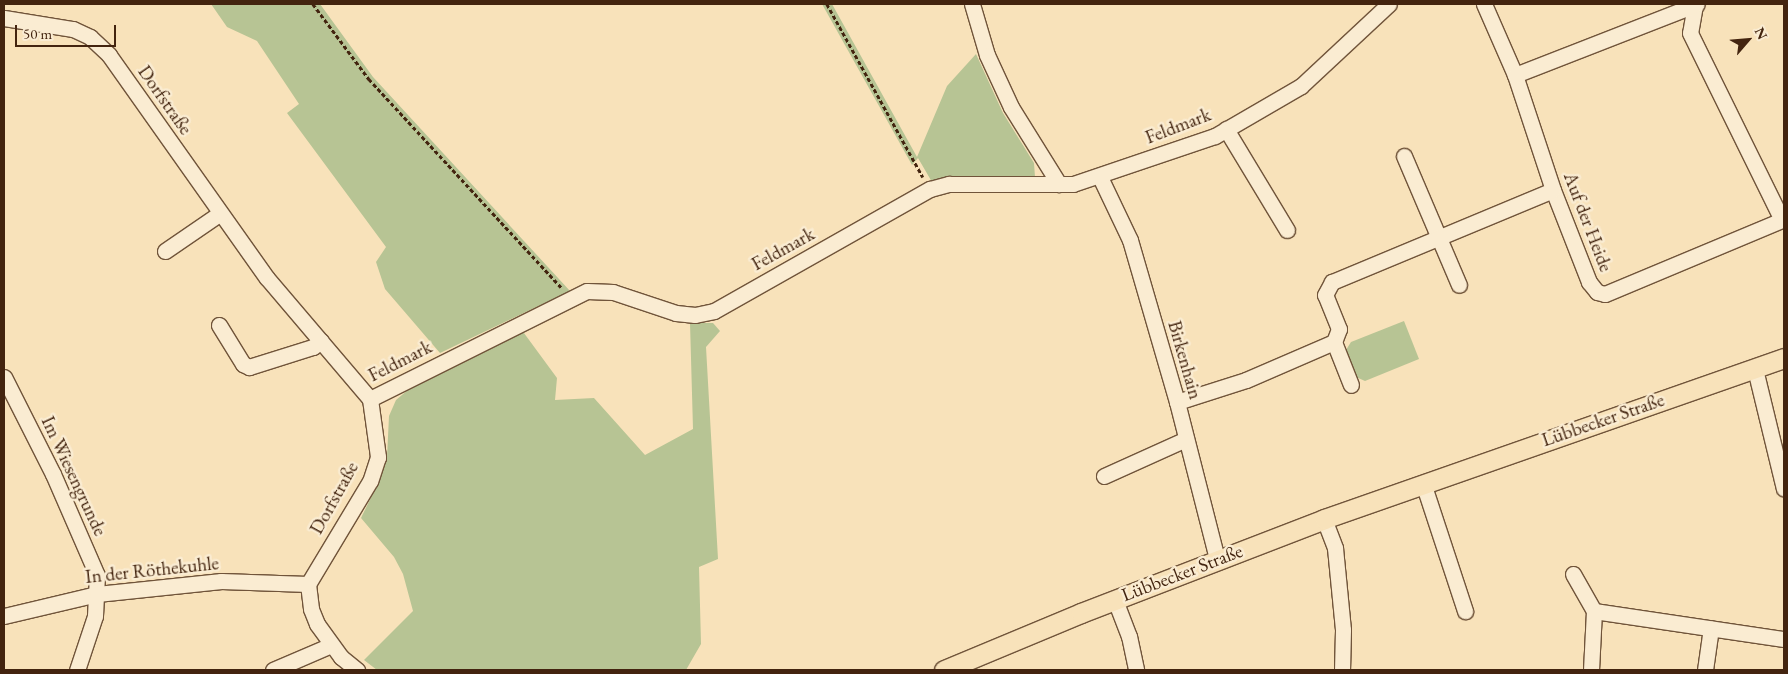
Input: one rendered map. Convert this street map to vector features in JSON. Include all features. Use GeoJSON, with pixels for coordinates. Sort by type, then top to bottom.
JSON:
{"type":"FeatureCollection","features":[{"type":"Feature","properties":{"kind":"main road","name":"Lübbecker Straße"},"geometry":{"type":"LineString","coordinates":[[944,670],[1218,559],[1324,519],[1422,483],[1784,358]]}},
{"type":"Feature","properties":{"kind":"street"},"geometry":{"type":"LineString","coordinates":[[972,4],[987,55],[1011,107],[1059,184]]}},
{"type":"Feature","properties":{"kind":"street","name":"Feldmark"},"geometry":{"type":"LineString","coordinates":[[370,399],[571,298],[588,292],[612,292],[676,312],[695,315],[714,311],[930,189],[949,184],[1073,184],[1100,177],[1226,129],[1301,86],[1389,4]]}},
{"type":"Feature","properties":{"kind":"street","name":"Auf der Heide"},"geometry":{"type":"LineString","coordinates":[[1484,4],[1515,75],[1553,190],[1589,282],[1597,292],[1605,294],[1783,219]]}},
{"type":"Feature","properties":{"kind":"street"},"geometry":{"type":"LineString","coordinates":[[1515,75],[1696,5]]}},
{"type":"Feature","properties":{"kind":"street"},"geometry":{"type":"LineString","coordinates":[[1696,5],[1690,33],[1783,219]]}},
{"type":"Feature","properties":{"kind":"street","name":"Dorfstraße"},"geometry":{"type":"LineString","coordinates":[[4,18],[74,28],[90,37],[109,54],[219,214],[267,278],[370,399],[376,434],[375,464],[370,480],[308,584]]}},
{"type":"Feature","properties":{"kind":"street","name":"Feldmark"},"geometry":{"type":"LineString","coordinates":[[1226,129],[1286,230]]}},
{"type":"Feature","properties":{"kind":"street"},"geometry":{"type":"LineString","coordinates":[[1404,156],[1459,285]]}},
{"type":"Feature","properties":{"kind":"street","name":"Birkenhain"},"geometry":{"type":"LineString","coordinates":[[1100,177],[1130,240],[1177,402],[1218,559]]}},
{"type":"Feature","properties":{"kind":"street"},"geometry":{"type":"LineString","coordinates":[[1351,385],[1334,342],[1339,329],[1325,294],[1332,282],[1553,190]]}},
{"type":"Feature","properties":{"kind":"street"},"geometry":{"type":"LineString","coordinates":[[165,251],[219,214]]}},
{"type":"Feature","properties":{"kind":"street"},"geometry":{"type":"LineString","coordinates":[[219,325],[243,364],[249,367],[313,347],[321,342]]}},
{"type":"Feature","properties":{"kind":"street"},"geometry":{"type":"LineString","coordinates":[[1177,402],[1246,380],[1334,342]]}},
{"type":"Feature","properties":{"kind":"street"},"geometry":{"type":"LineString","coordinates":[[1755,369],[1784,488]]}},
{"type":"Feature","properties":{"kind":"street","name":"Im Wiesengrunde"},"geometry":{"type":"LineString","coordinates":[[4,377],[53,474],[97,576],[95,616],[77,670]]}},
{"type":"Feature","properties":{"kind":"street"},"geometry":{"type":"LineString","coordinates":[[1104,476],[1186,439]]}},
{"type":"Feature","properties":{"kind":"street"},"geometry":{"type":"LineString","coordinates":[[1422,483],[1465,611]]}},
{"type":"Feature","properties":{"kind":"street"},"geometry":{"type":"LineString","coordinates":[[1324,519],[1335,548],[1343,630],[1342,670]]}},
{"type":"Feature","properties":{"kind":"street"},"geometry":{"type":"LineString","coordinates":[[1573,574],[1594,611],[1591,670]]}},
{"type":"Feature","properties":{"kind":"street","name":"In der Röthekuhle"},"geometry":{"type":"LineString","coordinates":[[4,616],[97,594],[221,581],[308,584]]}},
{"type":"Feature","properties":{"kind":"street"},"geometry":{"type":"LineString","coordinates":[[308,584],[310,609],[331,645],[357,670]]}},
{"type":"Feature","properties":{"kind":"street"},"geometry":{"type":"LineString","coordinates":[[1115,600],[1129,636],[1136,670]]}},
{"type":"Feature","properties":{"kind":"street"},"geometry":{"type":"LineString","coordinates":[[1594,611],[1784,639]]}},
{"type":"Feature","properties":{"kind":"street"},"geometry":{"type":"LineString","coordinates":[[1705,670],[1711,628]]}},
{"type":"Feature","properties":{"kind":"street"},"geometry":{"type":"LineString","coordinates":[[272,670],[331,645]]}},
{"type":"Feature","properties":{"kind":"path"},"geometry":{"type":"LineString","coordinates":[[314,4],[369,79],[571,298]]}},
{"type":"Feature","properties":{"kind":"path"},"geometry":{"type":"LineString","coordinates":[[827,4],[930,189]]}},
{"type":"Feature","properties":{"kind":"green space"},"geometry":{"type":"Polygon","coordinates":[[[211,4],[320,4],[373,77],[570,291],[440,353],[385,289],[376,262],[386,247],[287,113],[299,104],[257,41],[227,27],[211,4]]]}},
{"type":"Feature","properties":{"kind":"green space"},"geometry":{"type":"Polygon","coordinates":[[[822,4],[832,4],[917,157],[947,86],[976,54],[1003,113],[1034,163],[1035,177],[949,176],[932,182],[918,158],[912,165],[822,4]]]}},
{"type":"Feature","properties":{"kind":"green space"},"geometry":{"type":"Polygon","coordinates":[[[1404,321],[1419,359],[1365,381],[1356,377],[1346,350],[1351,342],[1404,321]]]}},
{"type":"Feature","properties":{"kind":"green space"},"geometry":{"type":"Polygon","coordinates":[[[690,323],[713,323],[720,331],[706,347],[718,559],[699,567],[701,644],[686,670],[377,670],[364,660],[413,611],[403,574],[394,557],[361,518],[379,481],[387,457],[389,416],[396,400],[415,384],[521,329],[557,378],[555,400],[594,398],[645,455],[693,429],[690,323]]]}}]}
